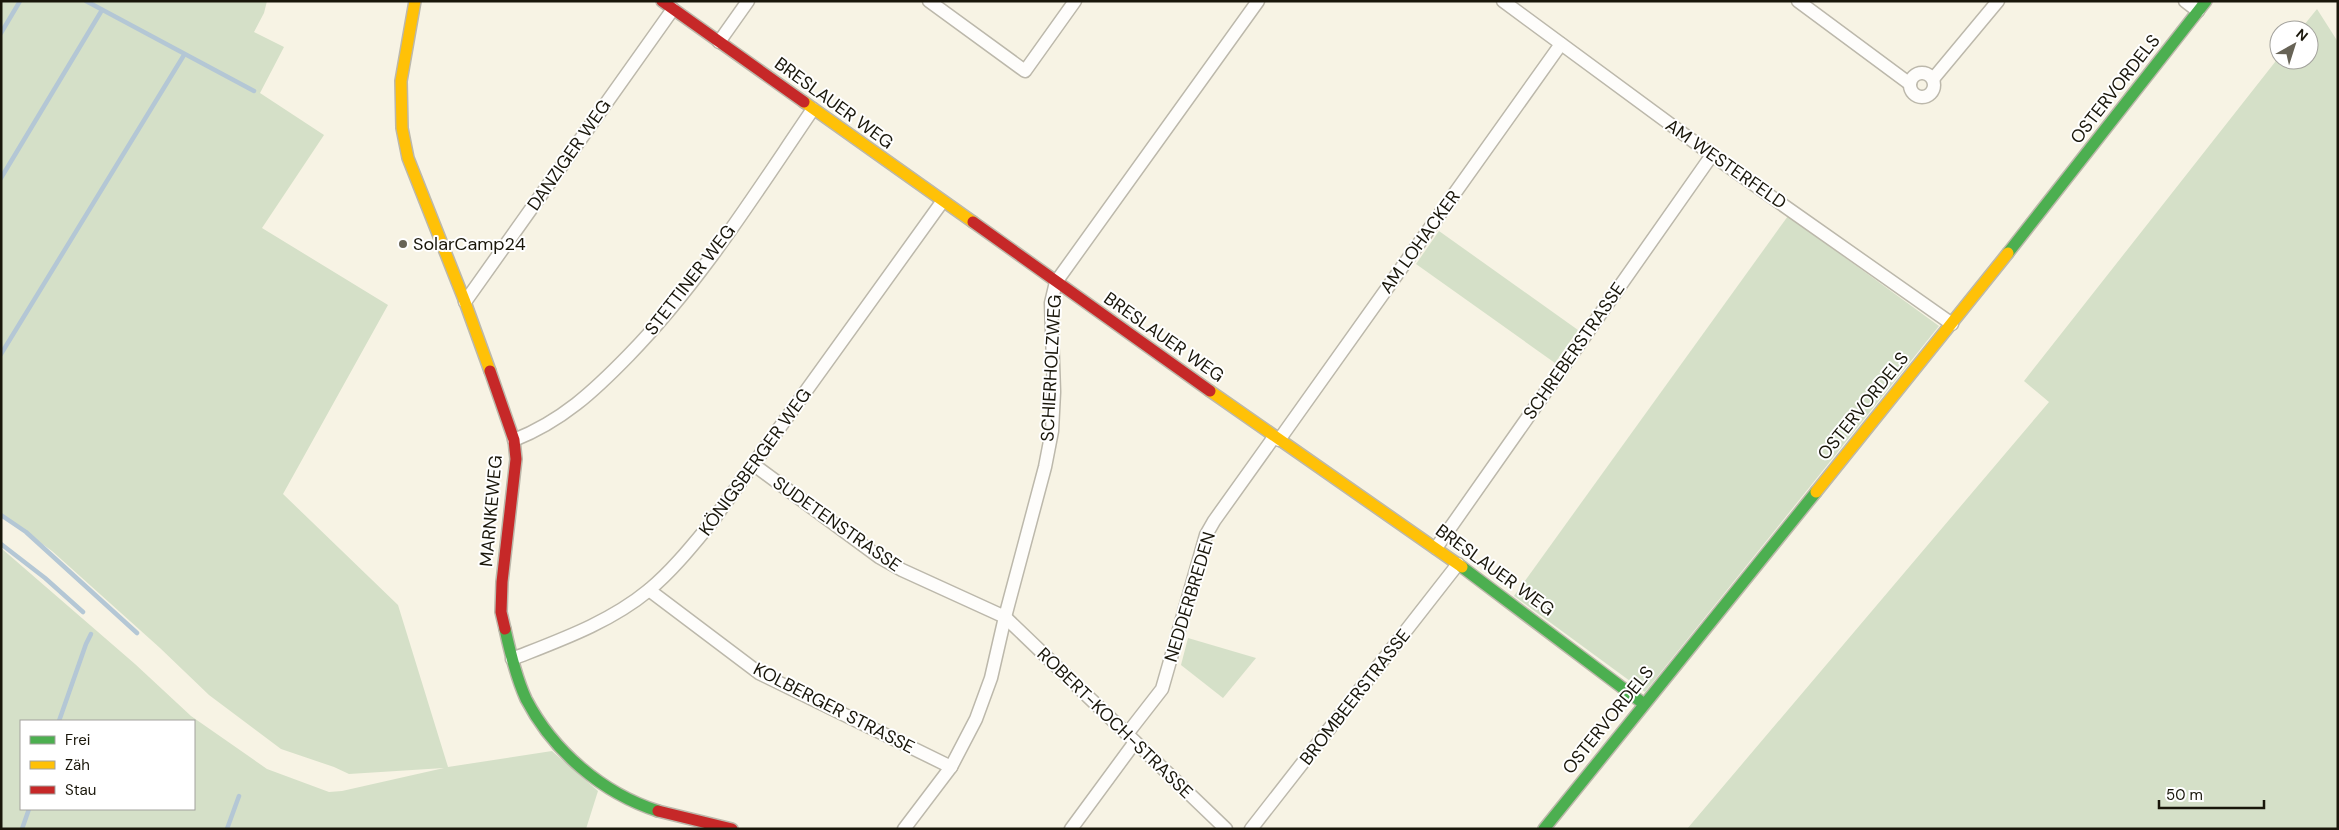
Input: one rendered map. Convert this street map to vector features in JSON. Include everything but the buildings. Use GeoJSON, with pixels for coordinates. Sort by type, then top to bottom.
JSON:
{"type":"FeatureCollection","features":[{"type":"Feature","properties":{"kind":"street","name":"MARNKEWEG"},"geometry":{"type":"LineString","coordinates":[[415,1],[401,81],[402,128],[408,158],[465,302],[514,440],[516,459],[502,582],[502,612],[512,659],[526,698],[546,731],[566,755],[606,786],[633,803],[661,812],[732,829]]}},
{"type":"Feature","properties":{"kind":"street"},"geometry":{"type":"LineString","coordinates":[[719,42],[748,1]]}},
{"type":"Feature","properties":{"kind":"street"},"geometry":{"type":"LineString","coordinates":[[930,1],[1025,71],[1075,1]]}},
{"type":"Feature","properties":{"kind":"street","name":"SCHIERHOLZWEG"},"geometry":{"type":"LineString","coordinates":[[904,829],[951,767],[976,719],[991,678],[1004,617],[1045,467],[1052,430],[1054,392],[1051,303],[1056,282],[1258,1]]}},
{"type":"Feature","properties":{"kind":"street","name":"AM WESTERFELD"},"geometry":{"type":"LineString","coordinates":[[1502,1],[1712,155],[1952,324]]}},
{"type":"Feature","properties":{"kind":"street"},"geometry":{"type":"LineString","coordinates":[[1798,1],[1910,84],[1912,91],[1917,96],[1925,97],[1931,94],[1934,87],[1933,79],[1927,74],[1920,73],[1913,77],[1910,84]]}},
{"type":"Feature","properties":{"kind":"street"},"geometry":{"type":"LineString","coordinates":[[1933,79],[1998,1]]}},
{"type":"Feature","properties":{"kind":"street"},"geometry":{"type":"LineString","coordinates":[[2185,1],[2202,6]]}},
{"type":"Feature","properties":{"kind":"street","name":"DANZIGER WEG"},"geometry":{"type":"LineString","coordinates":[[465,302],[667,5]]}},
{"type":"Feature","properties":{"kind":"street","name":"BRESLAUER WEG"},"geometry":{"type":"LineString","coordinates":[[667,5],[1276,439],[1436,548],[1644,704]]}},
{"type":"Feature","properties":{"kind":"street","name":"OSTERVORDELS"},"geometry":{"type":"LineString","coordinates":[[1544,829],[1952,324],[2202,6]]}},
{"type":"Feature","properties":{"kind":"street","name":"AM LOHACKER"},"geometry":{"type":"LineString","coordinates":[[1276,439],[1561,44]]}},
{"type":"Feature","properties":{"kind":"street","name":"STETTINER WEG"},"geometry":{"type":"LineString","coordinates":[[514,440],[554,419],[590,394],[674,306],[717,250],[813,109]]}},
{"type":"Feature","properties":{"kind":"street","name":"SCHREBERSTRASSE"},"geometry":{"type":"LineString","coordinates":[[1436,548],[1712,155]]}},
{"type":"Feature","properties":{"kind":"street","name":"KÖNIGSBERGER WEG"},"geometry":{"type":"LineString","coordinates":[[512,659],[607,619],[649,590],[681,558],[711,524],[942,202]]}},
{"type":"Feature","properties":{"kind":"street","name":"NEDDERBREDEN"},"geometry":{"type":"LineString","coordinates":[[1071,829],[1162,689],[1206,535],[1214,521],[1276,439]]}},
{"type":"Feature","properties":{"kind":"street","name":"SUDETENSTRASSE"},"geometry":{"type":"LineString","coordinates":[[754,465],[879,557],[902,570],[1004,617]]}},
{"type":"Feature","properties":{"kind":"street","name":"BROMBEERSTRASSE"},"geometry":{"type":"LineString","coordinates":[[1251,829],[1458,564]]}},
{"type":"Feature","properties":{"kind":"street","name":"KOLBERGER STRASSE"},"geometry":{"type":"LineString","coordinates":[[649,590],[759,673],[951,767]]}},
{"type":"Feature","properties":{"kind":"street","name":"ROBERT-KOCH-STRASSE"},"geometry":{"type":"LineString","coordinates":[[1004,617],[1226,829]]}},
{"type":"Feature","properties":{"kind":"green space"},"geometry":{"type":"Polygon","coordinates":[[[1,1],[267,1],[264,13],[254,32],[284,47],[260,93],[324,135],[262,228],[388,305],[283,494],[398,605],[448,767],[552,751],[598,791],[586,829],[1,829],[1,548],[135,664],[191,716],[267,769],[329,792],[342,791],[444,768],[349,774],[281,749],[209,695],[160,648],[52,551],[1,514],[1,1]]]}},
{"type":"Feature","properties":{"kind":"green space"},"geometry":{"type":"Polygon","coordinates":[[[2317,9],[2338,42],[2338,829],[1687,829],[2049,402],[2024,381],[2269,70],[2319,70],[2319,20],[2308,20],[2317,9]]]}},
{"type":"Feature","properties":{"kind":"green space"},"geometry":{"type":"Polygon","coordinates":[[[1788,216],[1939,326],[1645,692],[1514,596],[1788,216]]]}},
{"type":"Feature","properties":{"kind":"green space"},"geometry":{"type":"Polygon","coordinates":[[[1439,231],[1578,330],[1555,363],[1416,264],[1439,231]]]}},
{"type":"Feature","properties":{"kind":"green space"},"geometry":{"type":"Polygon","coordinates":[[[1188,638],[1256,658],[1223,698],[1181,665],[1188,638]]]}},
{"type":"Feature","properties":{"kind":"waterway"},"geometry":{"type":"LineString","coordinates":[[1,33],[20,1]]}},
{"type":"Feature","properties":{"kind":"waterway"},"geometry":{"type":"LineString","coordinates":[[86,1],[254,91]]}},
{"type":"Feature","properties":{"kind":"waterway"},"geometry":{"type":"LineString","coordinates":[[1,178],[102,10]]}},
{"type":"Feature","properties":{"kind":"waterway"},"geometry":{"type":"LineString","coordinates":[[1,354],[184,55]]}},
{"type":"Feature","properties":{"kind":"waterway"},"geometry":{"type":"LineString","coordinates":[[1,515],[26,532],[137,633]]}},
{"type":"Feature","properties":{"kind":"waterway"},"geometry":{"type":"LineString","coordinates":[[1,544],[45,578],[83,612]]}},
{"type":"Feature","properties":{"kind":"waterway"},"geometry":{"type":"LineString","coordinates":[[59,720],[91,634]]}},
{"type":"Feature","properties":{"kind":"waterway"},"geometry":{"type":"LineString","coordinates":[[227,829],[239,796]]}},
{"type":"Feature","properties":{"kind":"waterway"},"geometry":{"type":"LineString","coordinates":[[22,829],[29,810]]}},
{"type":"Feature","properties":{"kind":"traffic: fast"},"geometry":{"type":"LineString","coordinates":[[2008,253],[2206,1]]}},
{"type":"Feature","properties":{"kind":"traffic: fast"},"geometry":{"type":"LineString","coordinates":[[1544,829],[1816,492]]}},
{"type":"Feature","properties":{"kind":"traffic: fast"},"geometry":{"type":"LineString","coordinates":[[1462,567],[1644,704]]}},
{"type":"Feature","properties":{"kind":"traffic: fast"},"geometry":{"type":"LineString","coordinates":[[505,629],[522,691],[537,718],[550,736],[581,768],[599,781],[637,803],[658,811]]}},
{"type":"Feature","properties":{"kind":"traffic: slow"},"geometry":{"type":"LineString","coordinates":[[415,1],[401,81],[402,128],[408,158],[490,371]]}},
{"type":"Feature","properties":{"kind":"traffic: slow"},"geometry":{"type":"LineString","coordinates":[[804,102],[973,222]]}},
{"type":"Feature","properties":{"kind":"traffic: slow"},"geometry":{"type":"LineString","coordinates":[[1816,492],[2008,253]]}},
{"type":"Feature","properties":{"kind":"traffic: slow"},"geometry":{"type":"LineString","coordinates":[[1210,391],[1462,567]]}},
{"type":"Feature","properties":{"kind":"traffic: jam"},"geometry":{"type":"LineString","coordinates":[[662,1],[804,102]]}},
{"type":"Feature","properties":{"kind":"traffic: jam"},"geometry":{"type":"LineString","coordinates":[[973,222],[1210,391]]}},
{"type":"Feature","properties":{"kind":"traffic: jam"},"geometry":{"type":"LineString","coordinates":[[490,371],[514,440],[516,459],[502,582],[501,612],[505,629]]}},
{"type":"Feature","properties":{"kind":"traffic: jam"},"geometry":{"type":"LineString","coordinates":[[658,811],[732,829]]}},
{"type":"Feature","properties":{"kind":"place","name":"SolarCamp24"},"geometry":{"type":"Point","coordinates":[403,244]}}]}
